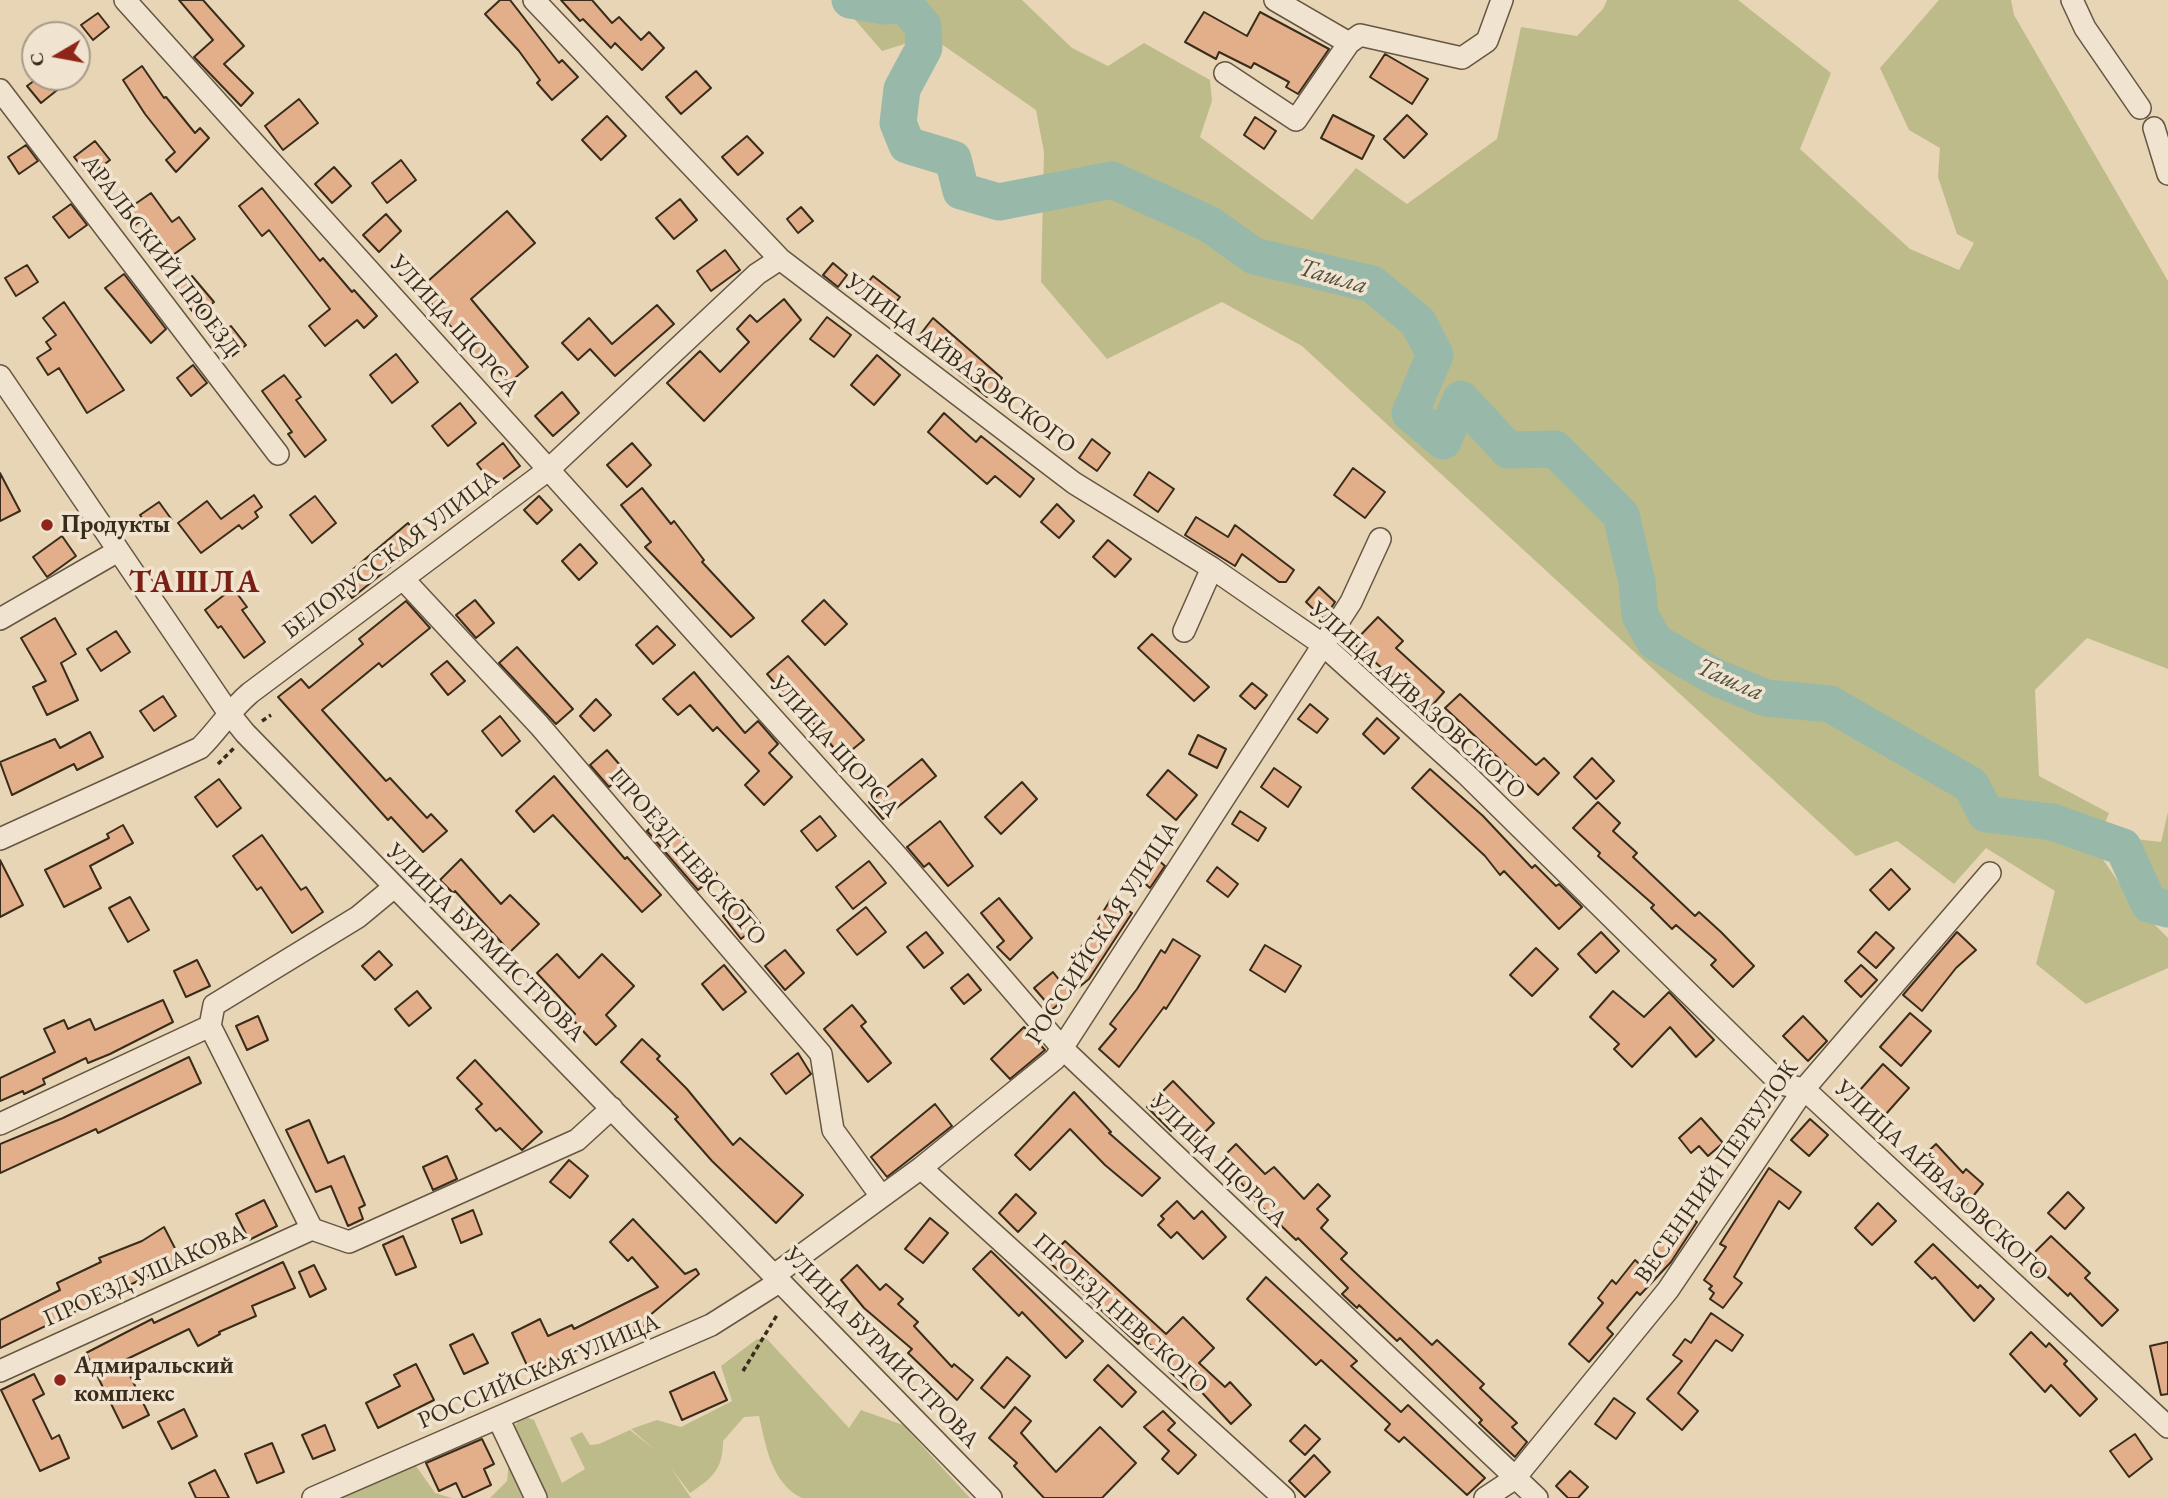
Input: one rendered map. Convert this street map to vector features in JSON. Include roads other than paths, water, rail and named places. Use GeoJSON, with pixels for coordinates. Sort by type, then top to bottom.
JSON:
{"type":"FeatureCollection","features":[{"type":"Feature","properties":{"kind":"street","name":"УЛИЦА ЩОРСА"},"geometry":{"type":"LineString","coordinates":[[124,0],[898,857],[1063,1049],[1537,1498]]}},
{"type":"Feature","properties":{"kind":"street","name":"УЛИЦА АЙВАЗОВСКОГО"},"geometry":{"type":"LineString","coordinates":[[534,0],[780,259],[1074,483],[1212,568],[1322,644],[1466,774],[1781,1084],[1804,1088],[2168,1427]]}},
{"type":"Feature","properties":{"kind":"street"},"geometry":{"type":"LineString","coordinates":[[1275,0],[1349,43]]}},
{"type":"Feature","properties":{"kind":"street"},"geometry":{"type":"LineString","coordinates":[[1226,74],[1296,120],[1349,43],[1360,35],[1462,58],[1487,41],[1502,0]]}},
{"type":"Feature","properties":{"kind":"street"},"geometry":{"type":"LineString","coordinates":[[2072,0],[2085,28],[2140,108]]}},
{"type":"Feature","properties":{"kind":"street","name":"АРАЛЬСКИЙ ПРОЕЗД"},"geometry":{"type":"LineString","coordinates":[[0,90],[278,454]]}},
{"type":"Feature","properties":{"kind":"street"},"geometry":{"type":"LineString","coordinates":[[2154,128],[2168,174]]}},
{"type":"Feature","properties":{"kind":"street","name":"БЕЛОРУССКАЯ УЛИЦА"},"geometry":{"type":"LineString","coordinates":[[0,839],[200,748],[219,729],[228,712],[548,470],[757,274],[780,259]]}},
{"type":"Feature","properties":{"kind":"street","name":"УЛИЦА БУРМИСТРОВА"},"geometry":{"type":"LineString","coordinates":[[3,387],[228,712],[286,778],[991,1498]]}},
{"type":"Feature","properties":{"kind":"street","name":"РОССИЙСКАЯ УЛИЦА"},"geometry":{"type":"LineString","coordinates":[[313,1498],[711,1325],[921,1168],[1055,1059],[1351,602],[1380,539]]}},
{"type":"Feature","properties":{"kind":"street"},"geometry":{"type":"LineString","coordinates":[[0,619],[118,551]]}},
{"type":"Feature","properties":{"kind":"street"},"geometry":{"type":"LineString","coordinates":[[1184,631],[1212,568]]}},
{"type":"Feature","properties":{"kind":"street","name":"ПРОЕЗД НЕВСКОГО"},"geometry":{"type":"LineString","coordinates":[[404,580],[548,735],[821,1054],[834,1130],[881,1196]]}},
{"type":"Feature","properties":{"kind":"street","name":"ВЕСЕННИЙ ПЕРЕУЛОК"},"geometry":{"type":"LineString","coordinates":[[1485,1498],[1514,1479],[1668,1290],[1804,1088],[1990,873]]}},
{"type":"Feature","properties":{"kind":"street"},"geometry":{"type":"LineString","coordinates":[[393,888],[358,917],[214,1005],[210,1026],[312,1228],[349,1242],[576,1140],[612,1108]]}},
{"type":"Feature","properties":{"kind":"street"},"geometry":{"type":"LineString","coordinates":[[0,1124],[210,1026]]}},
{"type":"Feature","properties":{"kind":"street","name":"ПРОЕЗД НЕВСКОГО"},"geometry":{"type":"LineString","coordinates":[[921,1168],[1284,1498]]}},
{"type":"Feature","properties":{"kind":"street","name":"ПРОЕЗД УШАКОВА"},"geometry":{"type":"LineString","coordinates":[[0,1371],[312,1228]]}},
{"type":"Feature","properties":{"kind":"street"},"geometry":{"type":"LineString","coordinates":[[498,1418],[536,1498]]}},
{"type":"Feature","properties":{"kind":"waterway","name":"Ташла"},"geometry":{"type":"LineString","coordinates":[[850,0],[884,6],[904,4],[923,26],[924,48],[902,89],[898,123],[907,145],[953,159],[961,191],[999,202],[1112,180],[1209,224],[1254,256],[1372,284],[1418,322],[1435,355],[1410,413],[1443,441],[1461,399],[1508,450],[1555,449],[1621,515],[1637,582],[1640,615],[1655,642],[1717,678],[1766,698],[1830,704],[1971,785],[1986,814],[2052,822],[2123,847],[2149,904],[2168,909]]}},
{"type":"Feature","properties":{"kind":"place","name":"Продукты"},"geometry":{"type":"Point","coordinates":[47,525]}},
{"type":"Feature","properties":{"kind":"place","name":"Адмиральский комплекс"},"geometry":{"type":"Point","coordinates":[60,1380]}},
{"type":"Feature","properties":{"kind":"district","name":"ТАШЛА"},"geometry":{"type":"Point","coordinates":[195,583]}}]}
